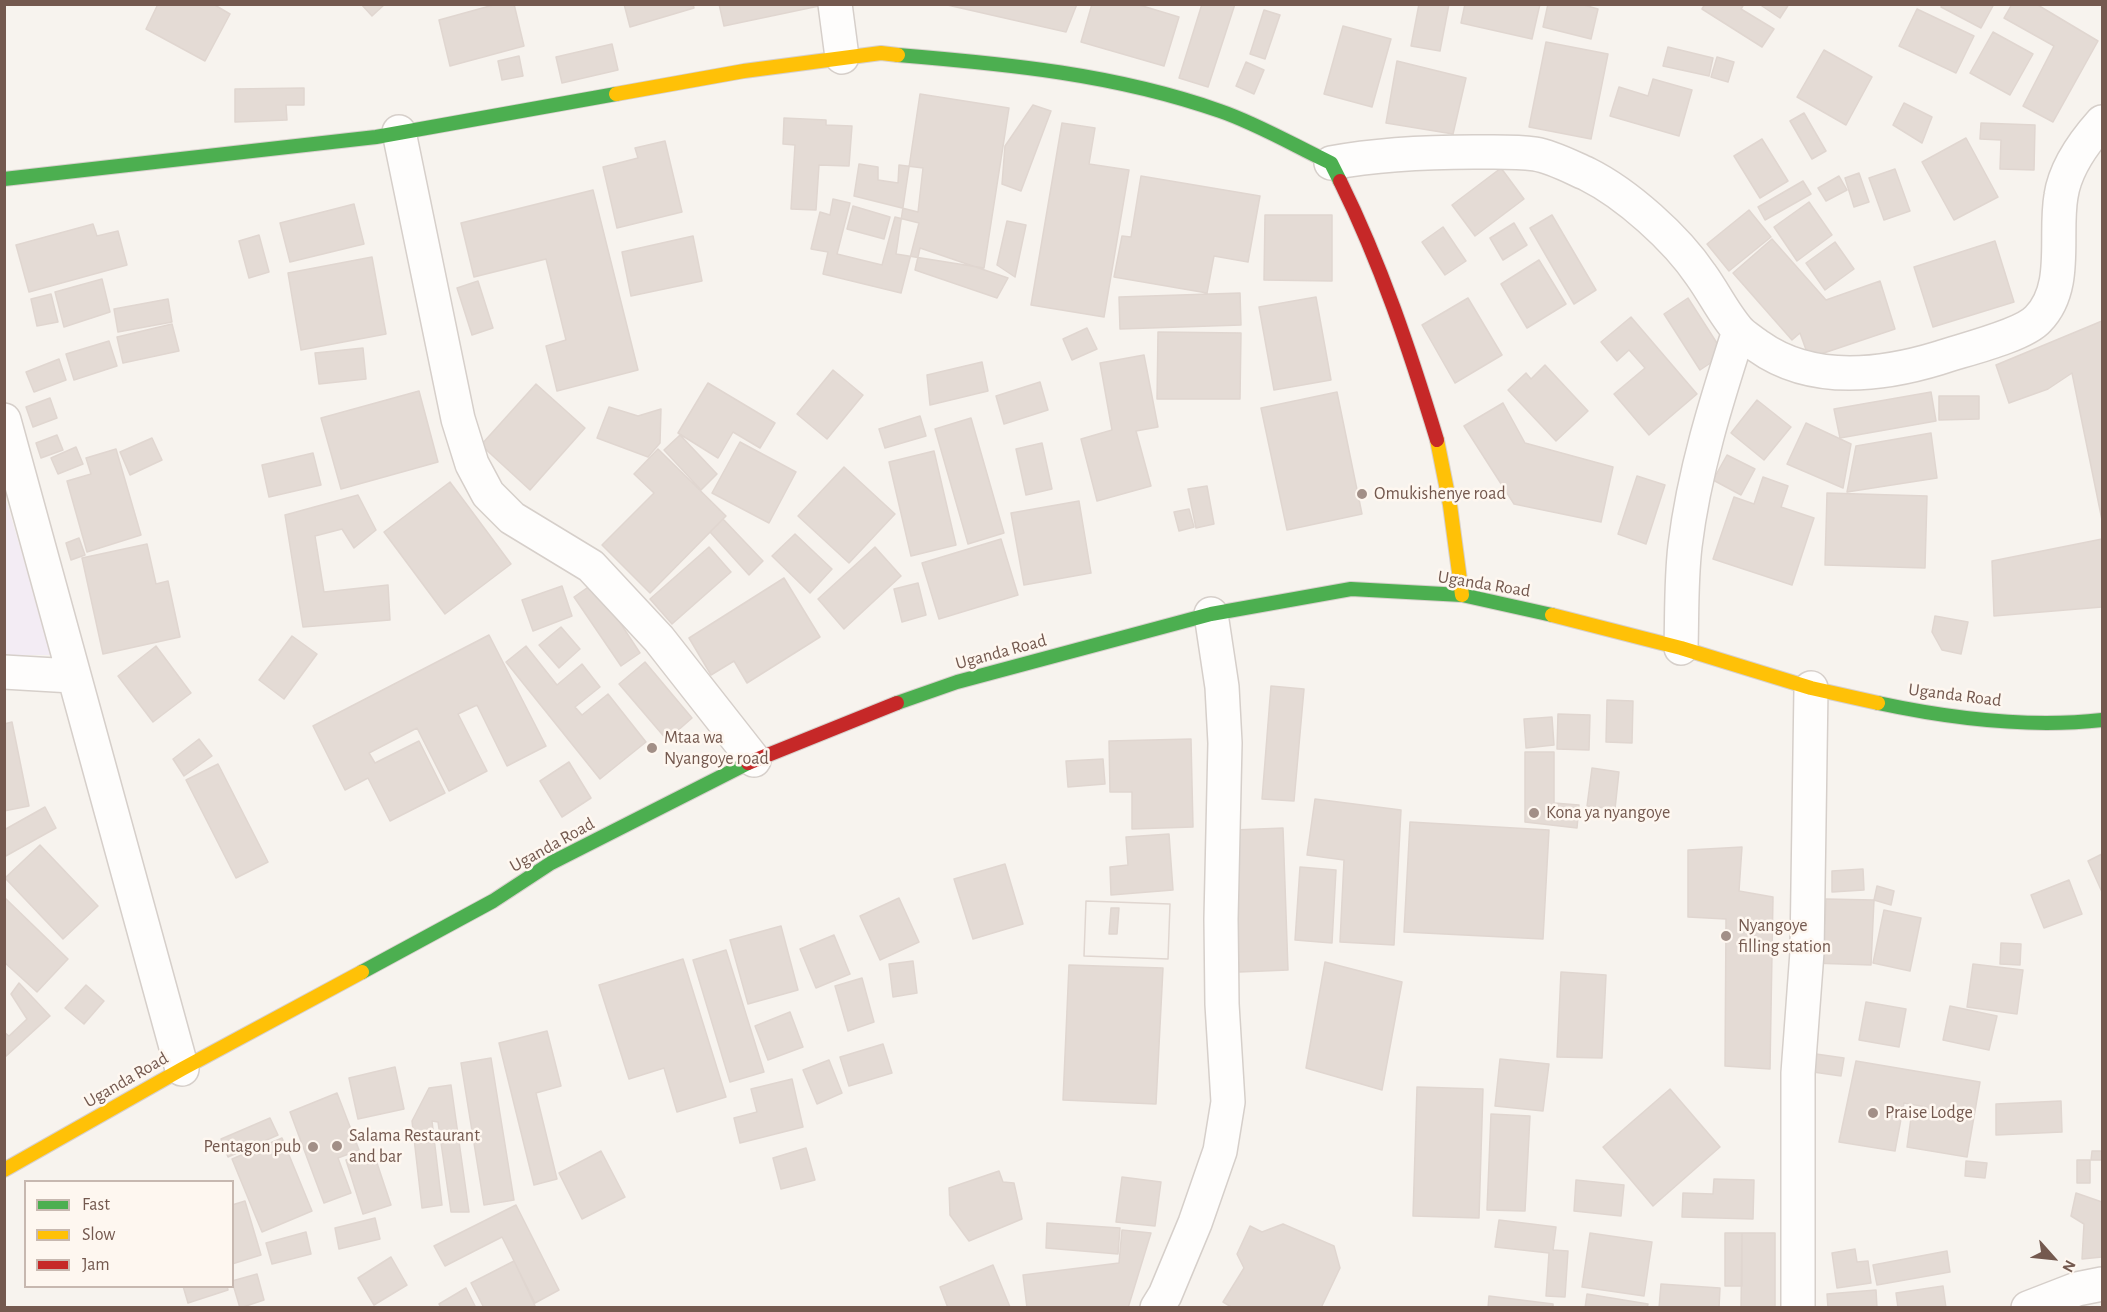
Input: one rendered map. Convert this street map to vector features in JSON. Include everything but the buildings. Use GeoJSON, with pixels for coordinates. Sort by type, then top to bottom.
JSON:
{"type":"FeatureCollection","features":[{"type":"Feature","properties":{"kind":"main road"},"geometry":{"type":"LineString","coordinates":[[4,179],[399,132],[744,71],[881,53],[1026,66],[1115,80],[1221,111],[1331,163],[1364,230],[1403,329],[1438,442],[1450,505],[1462,595]]}},
{"type":"Feature","properties":{"kind":"main road","name":"Uganda Road"},"geometry":{"type":"LineString","coordinates":[[4,1170],[182,1069],[493,901],[551,863],[754,760],[864,714],[957,682],[1211,614],[1351,589],[1462,595],[1550,614],[1681,648],[1811,688],[1929,714],[2068,724],[2103,720]]}},
{"type":"Feature","properties":{"kind":"street"},"geometry":{"type":"LineString","coordinates":[[835,4],[842,57]]}},
{"type":"Feature","properties":{"kind":"street"},"geometry":{"type":"LineString","coordinates":[[1331,163],[1368,156],[1445,152],[1536,154],[1561,162],[1591,176],[1634,206],[1671,239],[1699,272],[1738,331],[1764,350],[1793,365],[1817,373],[1862,372],[1892,370],[1934,359],[1998,340],[2038,320],[2051,299],[2058,276],[2057,228],[2061,193],[2084,142],[2103,122]]}},
{"type":"Feature","properties":{"kind":"street"},"geometry":{"type":"LineString","coordinates":[[399,132],[458,419],[472,464],[488,494],[512,518],[591,566],[659,639],[754,760]]}},
{"type":"Feature","properties":{"kind":"street"},"geometry":{"type":"LineString","coordinates":[[1681,648],[1685,547],[1696,484],[1709,426],[1738,331]]}},
{"type":"Feature","properties":{"kind":"street"},"geometry":{"type":"LineString","coordinates":[[4,420],[72,675],[182,1069]]}},
{"type":"Feature","properties":{"kind":"street"},"geometry":{"type":"LineString","coordinates":[[1166,1303],[1220,1151],[1228,1102],[1221,962],[1225,743],[1222,687],[1211,614]]}},
{"type":"Feature","properties":{"kind":"street"},"geometry":{"type":"LineString","coordinates":[[4,672],[72,675]]}},
{"type":"Feature","properties":{"kind":"street"},"geometry":{"type":"LineString","coordinates":[[1798,1308],[1798,1073],[1807,952],[1811,688]]}},
{"type":"Feature","properties":{"kind":"street"},"geometry":{"type":"LineString","coordinates":[[2028,1308],[2077,1289],[2103,1284]]}},
{"type":"Feature","properties":{"kind":"shaded area"},"geometry":{"type":"Polygon","coordinates":[[[5,497],[53,655],[5,655],[5,497]]]}},
{"type":"Feature","properties":{"kind":"traffic: fast"},"geometry":{"type":"LineString","coordinates":[[898,55],[1060,72],[1101,79],[1180,98],[1248,122],[1331,163],[1340,181]]}},
{"type":"Feature","properties":{"kind":"traffic: fast"},"geometry":{"type":"LineString","coordinates":[[4,179],[376,137],[616,94]]}},
{"type":"Feature","properties":{"kind":"traffic: fast"},"geometry":{"type":"LineString","coordinates":[[897,703],[957,682],[1211,614],[1351,589],[1462,595],[1552,615]]}},
{"type":"Feature","properties":{"kind":"traffic: fast"},"geometry":{"type":"LineString","coordinates":[[1878,703],[1989,720],[2046,723],[2102,720]]}},
{"type":"Feature","properties":{"kind":"traffic: fast"},"geometry":{"type":"LineString","coordinates":[[362,972],[493,901],[551,863],[748,763]]}},
{"type":"Feature","properties":{"kind":"traffic: slow"},"geometry":{"type":"LineString","coordinates":[[616,94],[744,71],[881,53],[898,55]]}},
{"type":"Feature","properties":{"kind":"traffic: slow"},"geometry":{"type":"LineString","coordinates":[[1437,440],[1450,505],[1462,595]]}},
{"type":"Feature","properties":{"kind":"traffic: slow"},"geometry":{"type":"LineString","coordinates":[[1552,615],[1681,648],[1811,688],[1878,703]]}},
{"type":"Feature","properties":{"kind":"traffic: slow"},"geometry":{"type":"LineString","coordinates":[[4,1170],[182,1069],[362,972]]}},
{"type":"Feature","properties":{"kind":"traffic: jam"},"geometry":{"type":"LineString","coordinates":[[1340,181],[1369,244],[1394,308],[1437,440]]}},
{"type":"Feature","properties":{"kind":"traffic: jam"},"geometry":{"type":"LineString","coordinates":[[748,763],[897,703]]}},
{"type":"Feature","properties":{"kind":"place","name":"Omukishenye road"},"geometry":{"type":"Point","coordinates":[1362,494]}},
{"type":"Feature","properties":{"kind":"place","name":"Mtaa wa Nyangoye road"},"geometry":{"type":"Point","coordinates":[652,748]}},
{"type":"Feature","properties":{"kind":"place","name":"Kona ya nyangoye"},"geometry":{"type":"Point","coordinates":[1534,813]}},
{"type":"Feature","properties":{"kind":"place","name":"Nyangoye filling station"},"geometry":{"type":"Point","coordinates":[1726,936]}},
{"type":"Feature","properties":{"kind":"place","name":"Praise Lodge"},"geometry":{"type":"Point","coordinates":[1873,1113]}},
{"type":"Feature","properties":{"kind":"place","name":"Salama Restaurant and bar"},"geometry":{"type":"Point","coordinates":[337,1146]}},
{"type":"Feature","properties":{"kind":"place","name":"Pentagon pub"},"geometry":{"type":"Point","coordinates":[313,1147]}}]}
